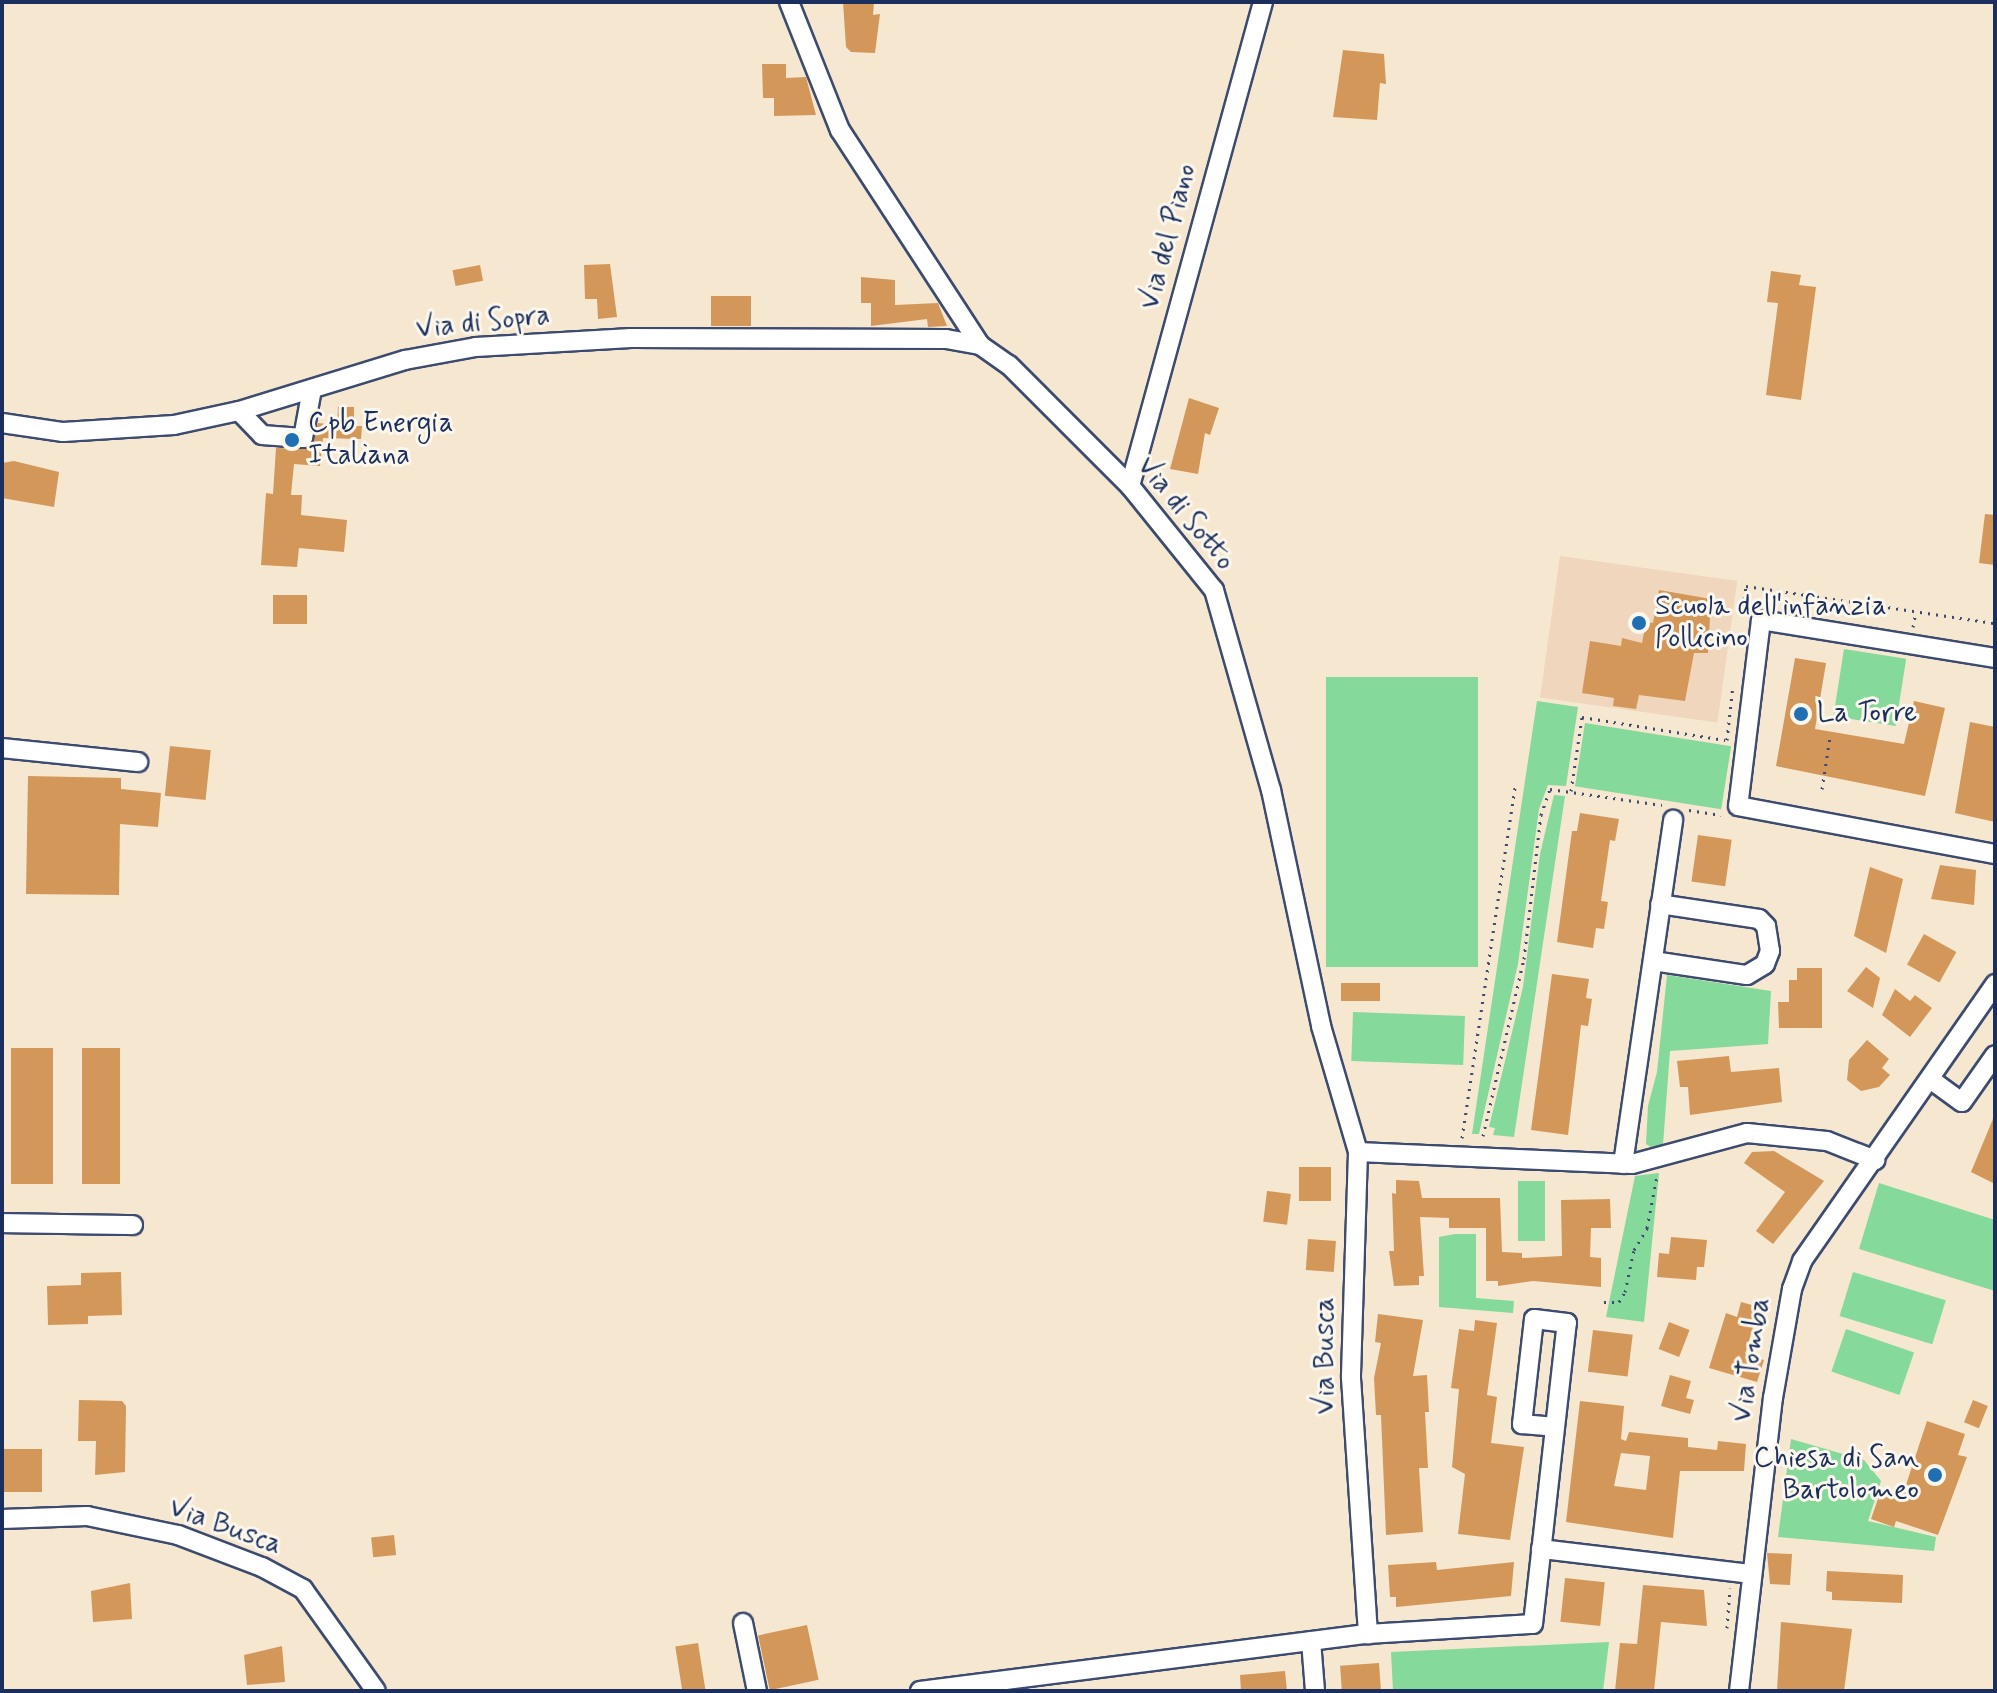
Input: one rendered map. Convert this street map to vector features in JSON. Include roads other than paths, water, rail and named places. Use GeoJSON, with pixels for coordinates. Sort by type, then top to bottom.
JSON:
{"type":"FeatureCollection","features":[{"type":"Feature","properties":{"kind":"street","name":"Via di Sotto"},"geometry":{"type":"LineString","coordinates":[[789,2],[840,130],[980,345],[1009,365],[1130,486],[1214,590],[1233,646],[1271,790],[1321,1026],[1358,1152]]}},
{"type":"Feature","properties":{"kind":"street","name":"Via del Piano"},"geometry":{"type":"LineString","coordinates":[[1130,486],[1263,2]]}},
{"type":"Feature","properties":{"kind":"street","name":"Via di Sopra"},"geometry":{"type":"LineString","coordinates":[[2,423],[63,432],[119,431],[239,411],[405,360],[476,347],[661,338],[946,339],[980,345]]}},
{"type":"Feature","properties":{"kind":"street"},"geometry":{"type":"LineString","coordinates":[[239,411],[262,435],[303,438],[312,389]]}},
{"type":"Feature","properties":{"kind":"street"},"geometry":{"type":"LineString","coordinates":[[1995,658],[1761,620],[1738,806],[1995,854]]}},
{"type":"Feature","properties":{"kind":"street"},"geometry":{"type":"LineString","coordinates":[[2,748],[138,762]]}},
{"type":"Feature","properties":{"kind":"street"},"geometry":{"type":"LineString","coordinates":[[1623,1164],[1673,820]]}},
{"type":"Feature","properties":{"kind":"street"},"geometry":{"type":"LineString","coordinates":[[1653,961],[1747,975],[1765,964],[1770,951],[1770,935],[1759,919],[1660,904]]}},
{"type":"Feature","properties":{"kind":"street","name":"Via Tomba"},"geometry":{"type":"LineString","coordinates":[[1739,1691],[1752,1574],[1792,1289],[1802,1261],[1930,1079],[1988,1015],[1995,984]]}},
{"type":"Feature","properties":{"kind":"street"},"geometry":{"type":"LineString","coordinates":[[1930,1079],[1962,1102],[1995,1055]]}},
{"type":"Feature","properties":{"kind":"street"},"geometry":{"type":"LineString","coordinates":[[1358,1152],[1623,1164],[1747,1133],[1827,1141],[1875,1160]]}},
{"type":"Feature","properties":{"kind":"street","name":"Via Busca"},"geometry":{"type":"LineString","coordinates":[[1358,1152],[1351,1378],[1368,1634]]}},
{"type":"Feature","properties":{"kind":"street"},"geometry":{"type":"LineString","coordinates":[[2,1223],[133,1225]]}},
{"type":"Feature","properties":{"kind":"street"},"geometry":{"type":"LineString","coordinates":[[920,1691],[1368,1634],[1533,1624],[1567,1323],[1534,1319],[1522,1424],[1555,1427]]}},
{"type":"Feature","properties":{"kind":"street","name":"Via Busca"},"geometry":{"type":"LineString","coordinates":[[2,1519],[87,1516],[178,1535],[262,1567],[303,1589],[376,1691]]}},
{"type":"Feature","properties":{"kind":"street"},"geometry":{"type":"LineString","coordinates":[[1541,1549],[1752,1574]]}},
{"type":"Feature","properties":{"kind":"street"},"geometry":{"type":"LineString","coordinates":[[743,1623],[757,1691]]}},
{"type":"Feature","properties":{"kind":"street"},"geometry":{"type":"LineString","coordinates":[[1311,1641],[1315,1691]]}},
{"type":"Feature","properties":{"kind":"place","name":"Cpb Energia Italiana"},"geometry":{"type":"Point","coordinates":[292,440]}},
{"type":"Feature","properties":{"kind":"place","name":"Scuola dell'infanzia Pollicino"},"geometry":{"type":"Point","coordinates":[1639,623]}},
{"type":"Feature","properties":{"kind":"place","name":"La Torre"},"geometry":{"type":"Point","coordinates":[1801,714]}},
{"type":"Feature","properties":{"kind":"place","name":"Chiesa di San Bartolomeo"},"geometry":{"type":"Point","coordinates":[1935,1475]}}]}
